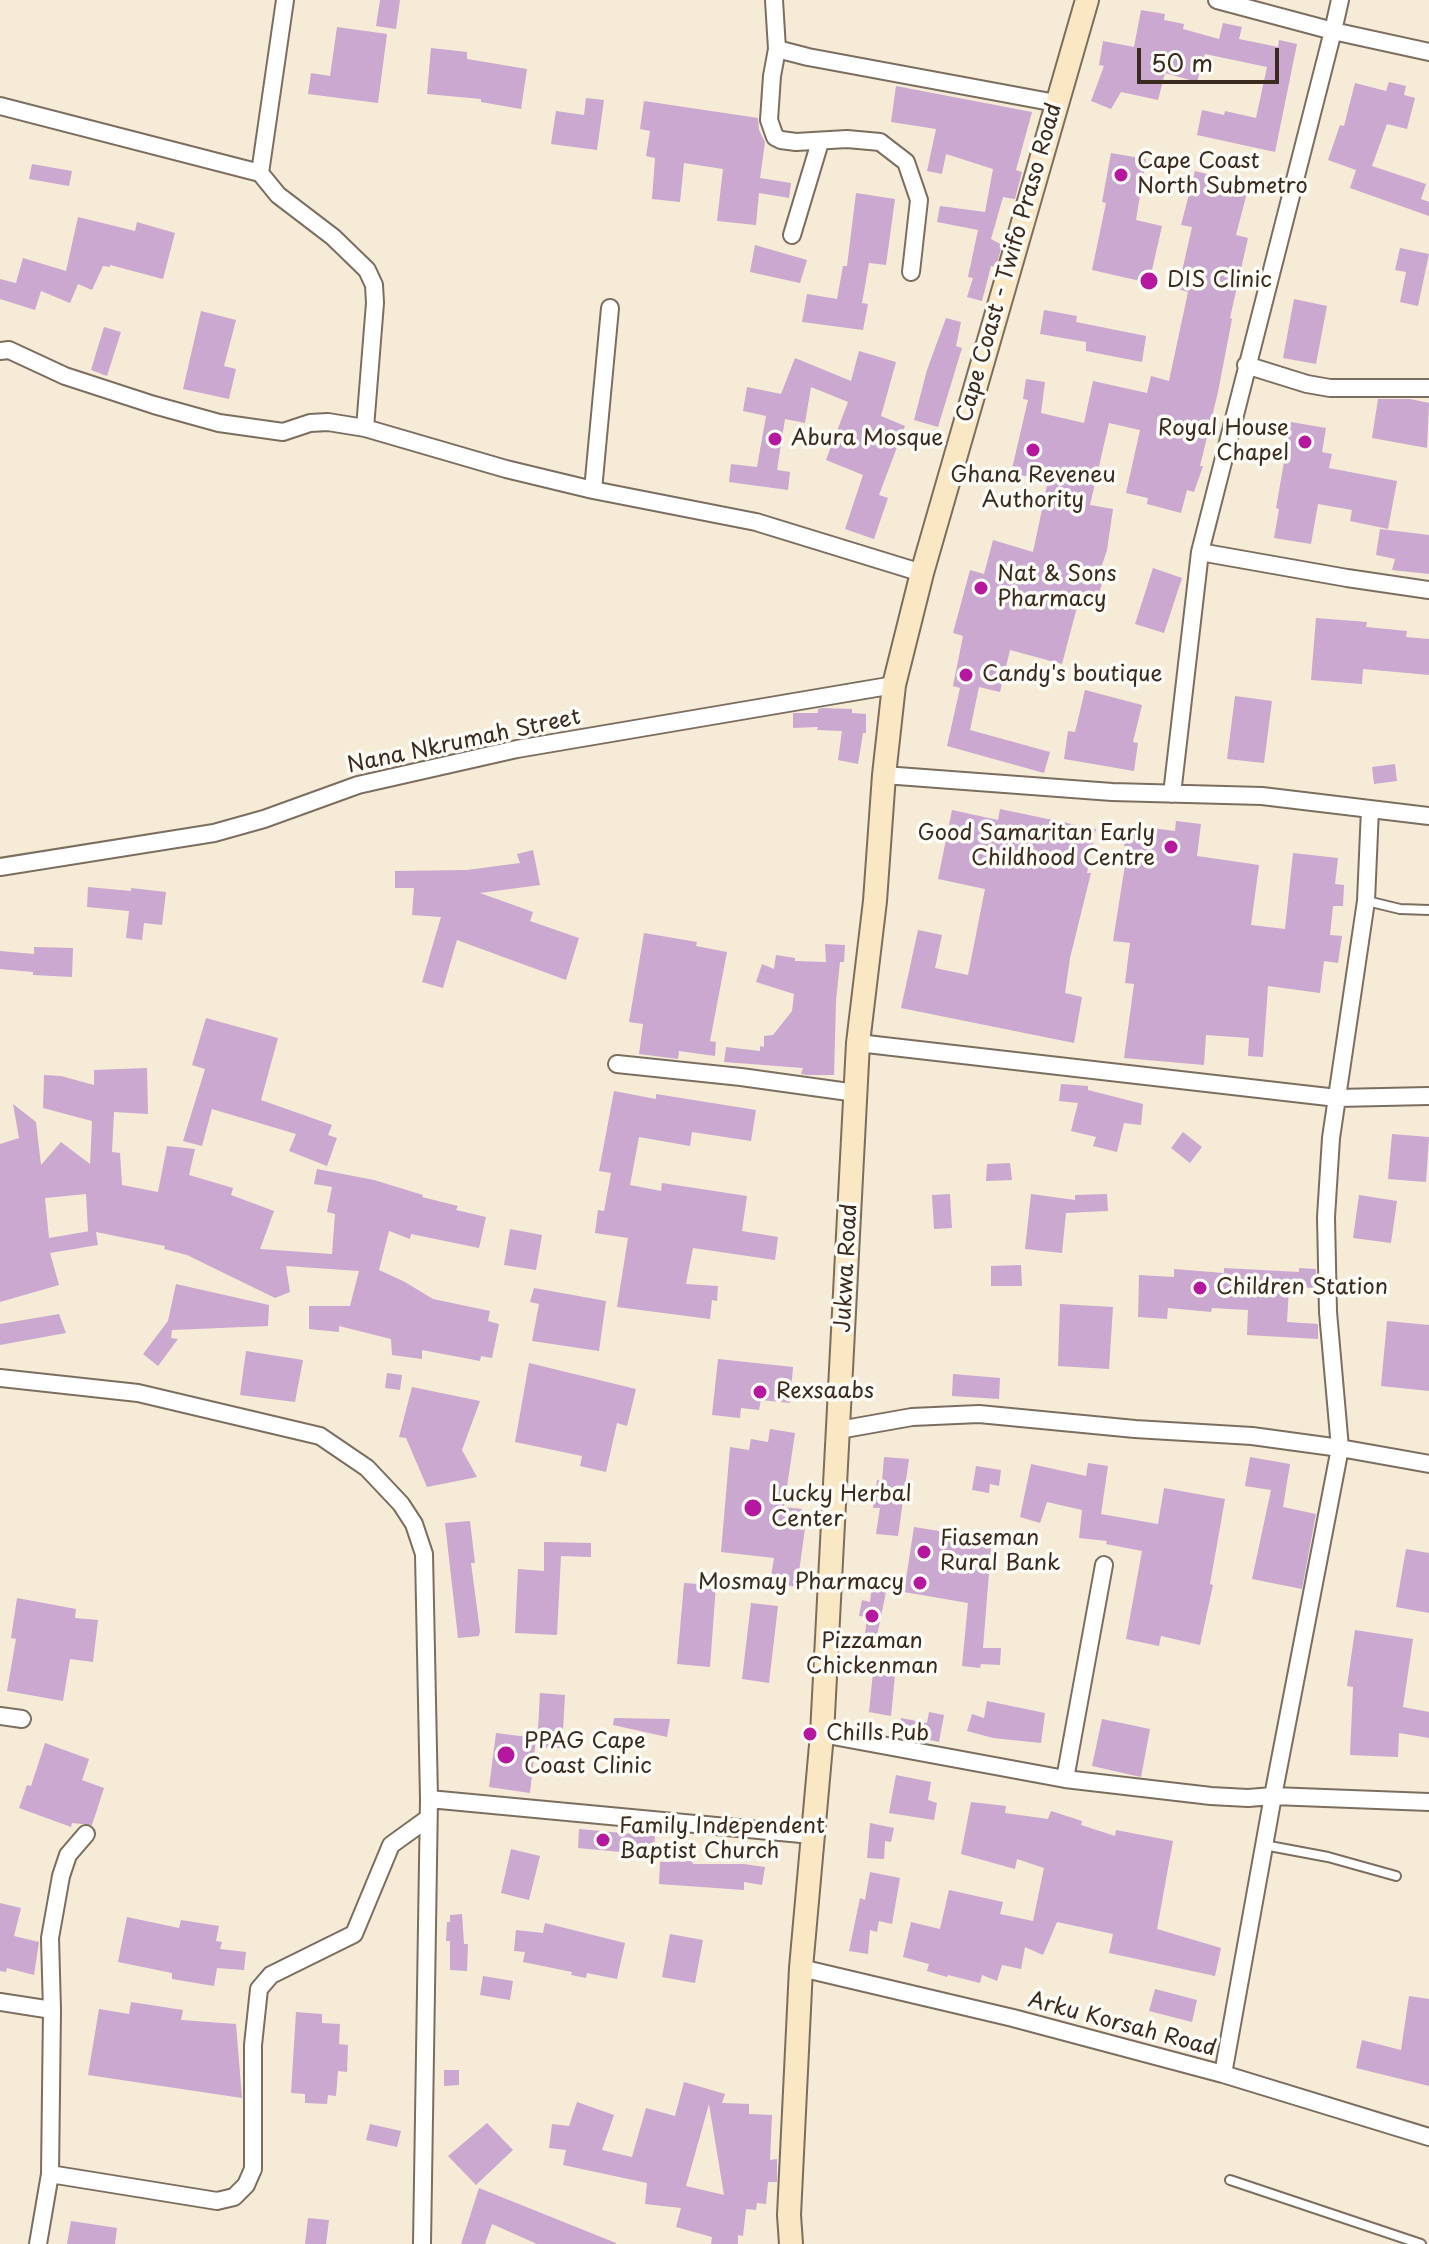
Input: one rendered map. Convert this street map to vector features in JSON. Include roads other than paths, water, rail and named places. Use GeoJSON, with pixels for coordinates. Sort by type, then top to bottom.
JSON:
{"type":"FeatureCollection","features":[{"type":"Feature","properties":{"kind":"main road","name":"Cape Coast - Twifo Praso Road"},"geometry":{"type":"LineString","coordinates":[[922,573],[1087,0]]}},
{"type":"Feature","properties":{"kind":"main road","name":"Jukwa Road"},"geometry":{"type":"LineString","coordinates":[[801,1968],[822,1734],[858,1043],[875,901],[894,685],[922,573]]}},
{"type":"Feature","properties":{"kind":"main road"},"geometry":{"type":"LineString","coordinates":[[791,2244],[789,2215],[801,1968]]}},
{"type":"Feature","properties":{"kind":"street"},"geometry":{"type":"LineString","coordinates":[[260,173],[285,0]]}},
{"type":"Feature","properties":{"kind":"street"},"geometry":{"type":"LineString","coordinates":[[774,0],[777,49],[769,120],[775,137],[796,142],[847,139],[880,142],[906,162],[919,200],[911,272]]}},
{"type":"Feature","properties":{"kind":"street"},"geometry":{"type":"LineString","coordinates":[[1217,0],[1333,31],[1429,52]]}},
{"type":"Feature","properties":{"kind":"street"},"geometry":{"type":"LineString","coordinates":[[1172,794],[1200,552],[1340,0]]}},
{"type":"Feature","properties":{"kind":"street"},"geometry":{"type":"LineString","coordinates":[[777,49],[1056,103]]}},
{"type":"Feature","properties":{"kind":"street"},"geometry":{"type":"LineString","coordinates":[[0,106],[260,173],[278,195],[333,237],[367,270],[371,278],[375,303],[365,428]]}},
{"type":"Feature","properties":{"kind":"street"},"geometry":{"type":"LineString","coordinates":[[792,235],[820,142]]}},
{"type":"Feature","properties":{"kind":"street"},"geometry":{"type":"LineString","coordinates":[[593,490],[610,308]]}},
{"type":"Feature","properties":{"kind":"street"},"geometry":{"type":"LineString","coordinates":[[0,351],[9,350],[65,376],[219,423],[283,432],[310,423],[328,422],[365,428],[506,469],[593,490],[756,522],[922,573]]}},
{"type":"Feature","properties":{"kind":"street"},"geometry":{"type":"LineString","coordinates":[[1246,365],[1330,388],[1429,388]]}},
{"type":"Feature","properties":{"kind":"street"},"geometry":{"type":"LineString","coordinates":[[1200,552],[1429,590]]}},
{"type":"Feature","properties":{"kind":"street","name":"Nana Nkrumah Street"},"geometry":{"type":"LineString","coordinates":[[0,867],[214,833],[264,819],[358,785],[517,749],[894,685]]}},
{"type":"Feature","properties":{"kind":"street"},"geometry":{"type":"LineString","coordinates":[[884,775],[1033,787],[1262,796],[1429,816]]}},
{"type":"Feature","properties":{"kind":"street"},"geometry":{"type":"LineString","coordinates":[[1223,2074],[1340,1448],[1328,1312],[1326,1217],[1331,1138],[1366,901],[1370,809]]}},
{"type":"Feature","properties":{"kind":"street"},"geometry":{"type":"LineString","coordinates":[[858,1043],[1337,1098],[1429,1096]]}},
{"type":"Feature","properties":{"kind":"street"},"geometry":{"type":"LineString","coordinates":[[617,1064],[856,1093]]}},
{"type":"Feature","properties":{"kind":"street"},"geometry":{"type":"LineString","coordinates":[[0,1378],[138,1393],[320,1436],[367,1468],[401,1504],[414,1524],[424,1554],[429,1799],[422,2244]]}},
{"type":"Feature","properties":{"kind":"street"},"geometry":{"type":"LineString","coordinates":[[839,1430],[912,1417],[979,1414],[1135,1429],[1252,1436],[1429,1464]]}},
{"type":"Feature","properties":{"kind":"street"},"geometry":{"type":"LineString","coordinates":[[1065,1779],[1104,1565]]}},
{"type":"Feature","properties":{"kind":"street"},"geometry":{"type":"LineString","coordinates":[[0,1716],[22,1719]]}},
{"type":"Feature","properties":{"kind":"street"},"geometry":{"type":"LineString","coordinates":[[822,1734],[1065,1779],[1211,1796],[1429,1802]]}},
{"type":"Feature","properties":{"kind":"street"},"geometry":{"type":"LineString","coordinates":[[429,1799],[812,1835]]}},
{"type":"Feature","properties":{"kind":"street"},"geometry":{"type":"LineString","coordinates":[[50,2174],[217,2201],[234,2197],[246,2185],[253,2169],[253,2045],[259,1989],[271,1975],[354,1934],[391,1845],[427,1819]]}},
{"type":"Feature","properties":{"kind":"street"},"geometry":{"type":"LineString","coordinates":[[38,2244],[50,2174],[50,1938],[68,1855],[86,1834]]}},
{"type":"Feature","properties":{"kind":"street","name":"Arku Korsah Road"},"geometry":{"type":"LineString","coordinates":[[801,1968],[1013,2018],[1223,2074],[1429,2137]]}},
{"type":"Feature","properties":{"kind":"street"},"geometry":{"type":"LineString","coordinates":[[0,2002],[52,2010]]}},
{"type":"Feature","properties":{"kind":"lane"},"geometry":{"type":"LineString","coordinates":[[1366,901],[1400,909],[1429,910]]}},
{"type":"Feature","properties":{"kind":"lane"},"geometry":{"type":"LineString","coordinates":[[1264,1845],[1328,1857],[1396,1876]]}},
{"type":"Feature","properties":{"kind":"lane"},"geometry":{"type":"LineString","coordinates":[[1230,2180],[1421,2244]]}},
{"type":"Feature","properties":{"kind":"place","name":"Cape Coast North Submetro"},"geometry":{"type":"Point","coordinates":[1121,175]}},
{"type":"Feature","properties":{"kind":"place","name":"DIS Clinic"},"geometry":{"type":"Point","coordinates":[1149,281]}},
{"type":"Feature","properties":{"kind":"place","name":"Abura Mosque"},"geometry":{"type":"Point","coordinates":[775,439]}},
{"type":"Feature","properties":{"kind":"place","name":"Royal House Chapel"},"geometry":{"type":"Point","coordinates":[1305,442]}},
{"type":"Feature","properties":{"kind":"place","name":"Ghana Reveneu Authority"},"geometry":{"type":"Point","coordinates":[1033,450]}},
{"type":"Feature","properties":{"kind":"place","name":"Nat & Sons Pharmacy"},"geometry":{"type":"Point","coordinates":[981,588]}},
{"type":"Feature","properties":{"kind":"place","name":"Candy's boutique"},"geometry":{"type":"Point","coordinates":[966,675]}},
{"type":"Feature","properties":{"kind":"place","name":"Good Samaritan Early Childhood Centre"},"geometry":{"type":"Point","coordinates":[1171,847]}},
{"type":"Feature","properties":{"kind":"place","name":"Children Station"},"geometry":{"type":"Point","coordinates":[1200,1288]}},
{"type":"Feature","properties":{"kind":"place","name":"Rexsaabs"},"geometry":{"type":"Point","coordinates":[760,1392]}},
{"type":"Feature","properties":{"kind":"place","name":"Lucky Herbal Center"},"geometry":{"type":"Point","coordinates":[753,1508]}},
{"type":"Feature","properties":{"kind":"place","name":"Fiaseman Rural Bank"},"geometry":{"type":"Point","coordinates":[924,1552]}},
{"type":"Feature","properties":{"kind":"place","name":"Mosmay Pharmacy"},"geometry":{"type":"Point","coordinates":[920,1583]}},
{"type":"Feature","properties":{"kind":"place","name":"Pizzaman Chickenman"},"geometry":{"type":"Point","coordinates":[872,1616]}},
{"type":"Feature","properties":{"kind":"place","name":"Chills Pub"},"geometry":{"type":"Point","coordinates":[810,1734]}},
{"type":"Feature","properties":{"kind":"place","name":"PPAG Cape Coast Clinic"},"geometry":{"type":"Point","coordinates":[506,1755]}},
{"type":"Feature","properties":{"kind":"place","name":"Family Independent Baptist Church"},"geometry":{"type":"Point","coordinates":[603,1840]}}]}
